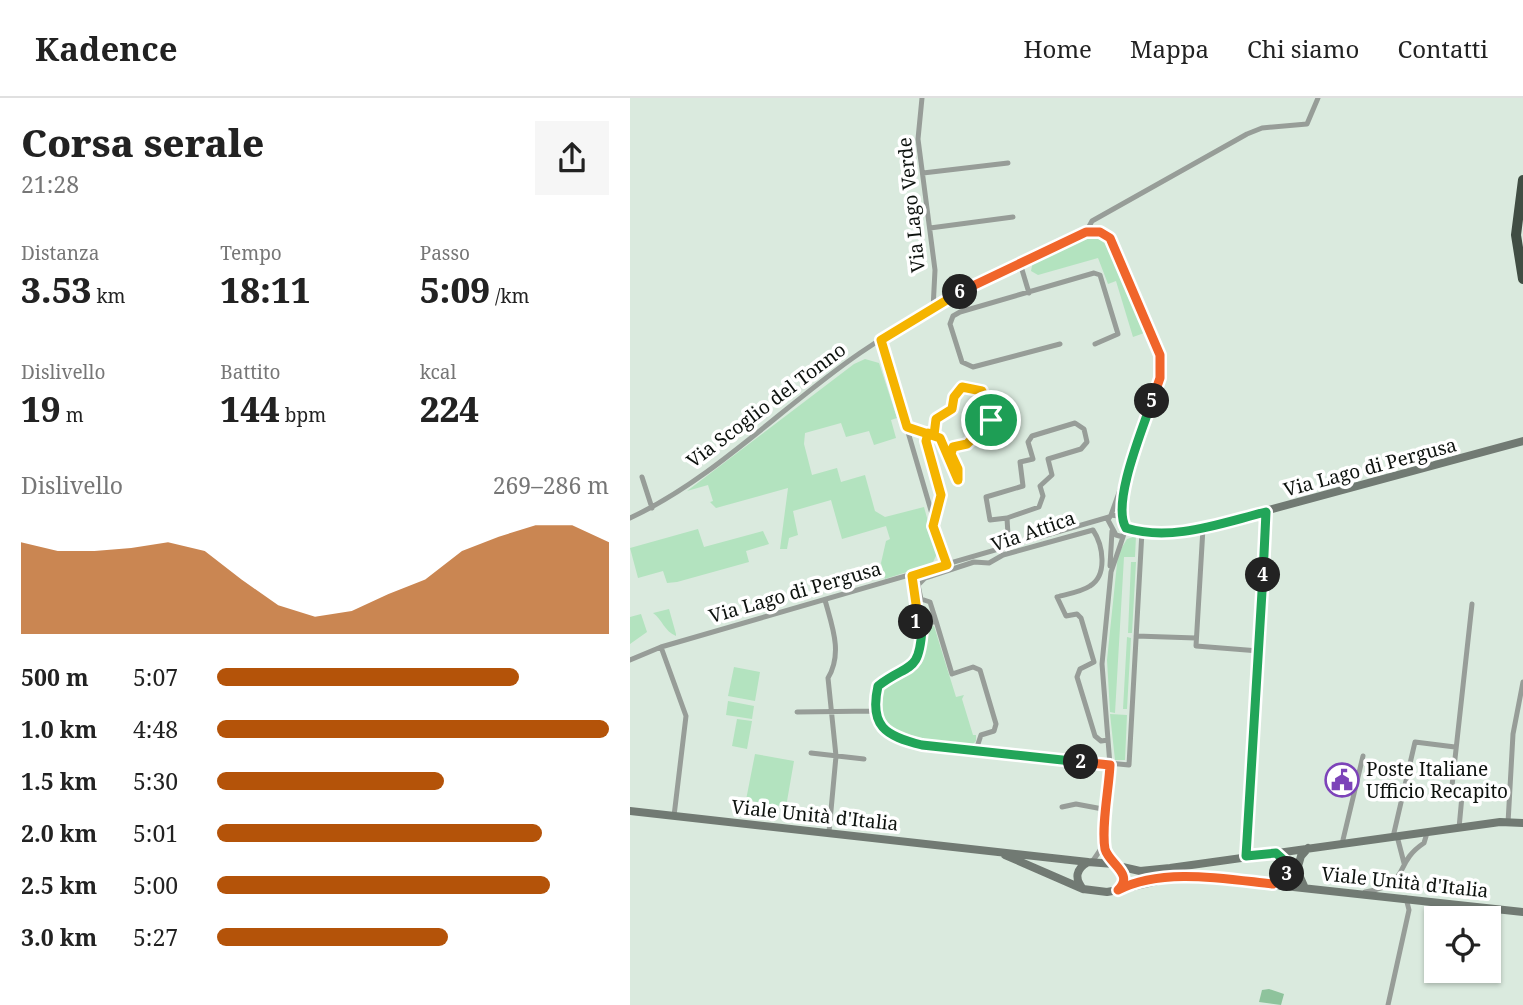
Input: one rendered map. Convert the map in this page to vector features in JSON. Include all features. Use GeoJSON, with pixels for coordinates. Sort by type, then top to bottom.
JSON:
{"type":"FeatureCollection","features":[{"type":"Feature","properties":{"kind":"highway"},"geometry":{"type":"LineString","coordinates":[[1523,180],[1516,235],[1523,279]]}},
{"type":"Feature","properties":{"kind":"main road","name":"Via Lago di Pergusa"},"geometry":{"type":"LineString","coordinates":[[1124,530],[1175,532],[1203,528],[1523,440]]}},
{"type":"Feature","properties":{"kind":"main road","name":"Viale Unità d'Italia"},"geometry":{"type":"LineString","coordinates":[[630,811],[1116,865],[1140,871],[1427,832],[1523,823]]}},
{"type":"Feature","properties":{"kind":"main road"},"geometry":{"type":"LineString","coordinates":[[1304,886],[1297,866],[1308,848]]}},
{"type":"Feature","properties":{"kind":"main road","name":"Viale Unità d'Italia"},"geometry":{"type":"LineString","coordinates":[[996,851],[1083,888],[1107,892],[1170,878],[1211,878],[1304,886],[1523,912]]}},
{"type":"Feature","properties":{"kind":"main road"},"geometry":{"type":"LineString","coordinates":[[1273,884],[1283,879],[1288,868],[1285,860],[1276,853]]}},
{"type":"Feature","properties":{"kind":"main road"},"geometry":{"type":"LineString","coordinates":[[1083,888],[1076,877],[1077,871],[1090,862]]}},
{"type":"Feature","properties":{"kind":"main road"},"geometry":{"type":"LineString","coordinates":[[1116,865],[1123,873],[1124,881],[1118,890]]}},
{"type":"Feature","properties":{"kind":"street","name":"Via Lago Verde"},"geometry":{"type":"LineString","coordinates":[[922,98],[918,139],[935,270],[933,309]]}},
{"type":"Feature","properties":{"kind":"street","name":"Via Scoglio del Tonno"},"geometry":{"type":"LineString","coordinates":[[630,518],[671,497],[881,340],[970,286],[1086,232],[1092,221],[1247,134],[1262,128],[1307,124],[1318,98]]}},
{"type":"Feature","properties":{"kind":"street"},"geometry":{"type":"LineString","coordinates":[[923,173],[1008,163]]}},
{"type":"Feature","properties":{"kind":"street"},"geometry":{"type":"LineString","coordinates":[[930,228],[1013,217]]}},
{"type":"Feature","properties":{"kind":"street"},"geometry":{"type":"LineString","coordinates":[[1086,232],[1100,232],[1110,238],[1160,355],[1160,378],[1110,516],[1111,572],[1102,664],[1110,765],[1105,843],[1116,865]]}},
{"type":"Feature","properties":{"kind":"street"},"geometry":{"type":"LineString","coordinates":[[1020,263],[1029,293]]}},
{"type":"Feature","properties":{"kind":"street"},"geometry":{"type":"LineString","coordinates":[[1060,344],[973,367],[962,362],[950,324],[953,316],[1094,274],[1100,275],[1118,334],[1095,344]]}},
{"type":"Feature","properties":{"kind":"street"},"geometry":{"type":"LineString","coordinates":[[881,340],[933,526],[947,565]]}},
{"type":"Feature","properties":{"kind":"street"},"geometry":{"type":"LineString","coordinates":[[907,427],[916,432],[931,434],[940,438],[958,480],[958,469],[951,454],[953,447],[967,444],[972,439],[971,426],[991,420],[982,391],[962,387],[954,397],[952,409],[936,419],[931,434],[926,441],[941,495],[933,526]]}},
{"type":"Feature","properties":{"kind":"street"},"geometry":{"type":"LineString","coordinates":[[1075,423],[1084,429],[1087,442],[1081,449],[1048,459],[1052,475],[1040,486],[1043,496],[1039,507],[1007,518],[990,520],[986,497],[1023,486],[1019,467],[1020,462],[1032,459],[1028,442],[1032,436],[1075,423]]}},
{"type":"Feature","properties":{"kind":"street"},"geometry":{"type":"LineString","coordinates":[[1111,572],[1124,530],[1130,463]]}},
{"type":"Feature","properties":{"kind":"street"},"geometry":{"type":"LineString","coordinates":[[642,477],[652,508]]}},
{"type":"Feature","properties":{"kind":"street"},"geometry":{"type":"LineString","coordinates":[[1246,856],[1266,512]]}},
{"type":"Feature","properties":{"kind":"street"},"geometry":{"type":"LineString","coordinates":[[1110,516],[1118,516],[1124,530]]}},
{"type":"Feature","properties":{"kind":"street","name":"Via Lago di Pergusa"},"geometry":{"type":"LineString","coordinates":[[630,660],[661,647],[1002,550],[1110,516]]}},
{"type":"Feature","properties":{"kind":"street"},"geometry":{"type":"LineString","coordinates":[[1002,550],[1008,535],[1007,518]]}},
{"type":"Feature","properties":{"kind":"street"},"geometry":{"type":"LineString","coordinates":[[1091,524],[1124,530]]}},
{"type":"Feature","properties":{"kind":"street"},"geometry":{"type":"LineString","coordinates":[[1203,528],[1196,646],[1259,651]]}},
{"type":"Feature","properties":{"kind":"street","name":"Via Attica"},"geometry":{"type":"LineString","coordinates":[[975,750],[981,735],[994,731],[996,724],[980,670],[973,667],[952,674],[930,602],[921,599],[918,592],[920,580],[974,562],[989,563],[1003,555],[1088,529],[1096,535],[1103,560],[1099,575],[1091,586],[1057,597],[1066,617],[1077,614],[1082,618],[1094,662],[1080,669],[1076,677],[1095,736],[1101,741],[1108,740]]}},
{"type":"Feature","properties":{"kind":"street"},"geometry":{"type":"LineString","coordinates":[[936,621],[928,623],[922,629],[919,659],[914,665],[893,674],[878,686],[874,710],[884,730],[901,740],[1129,768],[1142,531]]}},
{"type":"Feature","properties":{"kind":"street"},"geometry":{"type":"LineString","coordinates":[[987,554],[989,563]]}},
{"type":"Feature","properties":{"kind":"street"},"geometry":{"type":"LineString","coordinates":[[912,576],[918,618],[916,625],[922,629]]}},
{"type":"Feature","properties":{"kind":"street"},"geometry":{"type":"LineString","coordinates":[[825,600],[837,646],[835,667],[828,678],[836,756],[829,832]]}},
{"type":"Feature","properties":{"kind":"street"},"geometry":{"type":"LineString","coordinates":[[1459,829],[1462,796],[1451,795],[1472,604]]}},
{"type":"Feature","properties":{"kind":"street"},"geometry":{"type":"LineString","coordinates":[[918,618],[924,618],[928,623]]}},
{"type":"Feature","properties":{"kind":"street"},"geometry":{"type":"LineString","coordinates":[[1136,636],[1196,638]]}},
{"type":"Feature","properties":{"kind":"street"},"geometry":{"type":"LineString","coordinates":[[661,647],[686,716],[674,816]]}},
{"type":"Feature","properties":{"kind":"street"},"geometry":{"type":"LineString","coordinates":[[1508,823],[1512,751],[1523,682]]}},
{"type":"Feature","properties":{"kind":"street"},"geometry":{"type":"LineString","coordinates":[[797,712],[874,710]]}},
{"type":"Feature","properties":{"kind":"street"},"geometry":{"type":"LineString","coordinates":[[1405,863],[1395,837],[1415,742],[1455,747]]}},
{"type":"Feature","properties":{"kind":"street"},"geometry":{"type":"LineString","coordinates":[[1503,750],[1512,751]]}},
{"type":"Feature","properties":{"kind":"street"},"geometry":{"type":"LineString","coordinates":[[811,753],[864,759]]}},
{"type":"Feature","properties":{"kind":"street","name":"Viale Unità d'Italia"},"geometry":{"type":"LineString","coordinates":[[1342,844],[1363,757]]}},
{"type":"Feature","properties":{"kind":"street"},"geometry":{"type":"LineString","coordinates":[[1062,807],[1076,804],[1108,810]]}},
{"type":"Feature","properties":{"kind":"street"},"geometry":{"type":"LineString","coordinates":[[1362,893],[1388,888],[1396,881],[1412,851],[1424,843],[1427,832]]}},
{"type":"Feature","properties":{"kind":"street"},"geometry":{"type":"LineString","coordinates":[[1090,862],[1105,843]]}},
{"type":"Feature","properties":{"kind":"street"},"geometry":{"type":"LineString","coordinates":[[1388,1005],[1409,910],[1406,898]]}},
{"type":"Feature","properties":{"kind":"shaded area"},"geometry":{"type":"Polygon","coordinates":[[[1090,236],[1101,237],[1107,244],[1147,332],[1133,337],[1116,281],[1108,284],[1098,258],[1038,275],[1031,271],[1033,261],[1090,236]]]}},
{"type":"Feature","properties":{"kind":"shaded area"},"geometry":{"type":"Polygon","coordinates":[[[865,359],[879,363],[897,418],[891,420],[896,438],[874,445],[869,431],[846,437],[841,423],[805,433],[804,444],[812,475],[837,468],[841,482],[865,475],[875,511],[885,517],[924,507],[937,554],[932,564],[885,579],[881,563],[886,541],[890,539],[886,526],[842,539],[831,500],[793,511],[798,535],[789,538],[787,549],[780,549],[788,488],[716,508],[710,502],[713,501],[708,485],[687,491],[854,364],[865,359]]]}},
{"type":"Feature","properties":{"kind":"shaded area"},"geometry":{"type":"Polygon","coordinates":[[[698,529],[704,547],[763,531],[769,544],[746,551],[749,562],[677,582],[667,583],[663,571],[638,578],[630,548],[698,529]]]}},
{"type":"Feature","properties":{"kind":"shaded area"},"geometry":{"type":"Polygon","coordinates":[[[1136,536],[1135,557],[1124,557],[1115,713],[1110,712],[1107,660],[1118,554],[1127,539],[1136,536]]]}},
{"type":"Feature","properties":{"kind":"shaded area"},"geometry":{"type":"Polygon","coordinates":[[[1131,562],[1136,562],[1132,633],[1128,633],[1131,562]]]}},
{"type":"Feature","properties":{"kind":"shaded area"},"geometry":{"type":"Polygon","coordinates":[[[669,609],[676,636],[653,613],[669,609]]]}},
{"type":"Feature","properties":{"kind":"shaded area"},"geometry":{"type":"Polygon","coordinates":[[[641,614],[647,632],[630,644],[630,617],[641,614]]]}},
{"type":"Feature","properties":{"kind":"shaded area"},"geometry":{"type":"Polygon","coordinates":[[[934,626],[956,697],[964,695],[962,699],[973,735],[976,735],[976,741],[971,746],[945,746],[905,737],[884,722],[877,712],[885,686],[917,666],[926,644],[928,628],[934,626]]]}},
{"type":"Feature","properties":{"kind":"shaded area"},"geometry":{"type":"Polygon","coordinates":[[[1127,637],[1131,638],[1127,709],[1123,709],[1127,637]]]}},
{"type":"Feature","properties":{"kind":"shaded area"},"geometry":{"type":"Polygon","coordinates":[[[734,667],[760,672],[755,701],[728,696],[734,667]]]}},
{"type":"Feature","properties":{"kind":"shaded area"},"geometry":{"type":"Polygon","coordinates":[[[728,701],[754,706],[752,719],[726,715],[728,701]]]}},
{"type":"Feature","properties":{"kind":"shaded area"},"geometry":{"type":"Polygon","coordinates":[[[1110,714],[1127,715],[1125,760],[1115,760],[1110,714]]]}},
{"type":"Feature","properties":{"kind":"shaded area"},"geometry":{"type":"Polygon","coordinates":[[[737,719],[752,721],[747,749],[732,746],[737,719]]]}},
{"type":"Feature","properties":{"kind":"shaded area"},"geometry":{"type":"Polygon","coordinates":[[[755,754],[794,761],[786,807],[746,800],[755,754]]]}},
{"type":"Feature","properties":{"kind":"shaded area"},"geometry":{"type":"Polygon","coordinates":[[[1269,989],[1284,994],[1281,1005],[1259,1002],[1262,990],[1269,989]]]}},
{"type":"Feature","properties":{"kind":"place","name":"Poste Italiane Ufficio Recapito"},"geometry":{"type":"Point","coordinates":[1342,780]}},
{"type":"Feature","properties":{"kind":"route"},"geometry":{"type":"LineString","coordinates":[[991,420],[971,426],[972,439],[967,444],[953,447],[951,454],[958,469],[958,480],[940,438],[928,433],[916,432],[907,427],[881,340],[970,286],[1086,232],[1100,232],[1110,238],[1160,355],[1160,378],[1130,463],[1122,522],[1126,528],[1133,530],[1191,531],[1266,512],[1246,856],[1276,853],[1282,856],[1288,868],[1279,882],[1273,884],[1211,878],[1170,878],[1138,883],[1118,890],[1124,881],[1123,873],[1109,858],[1105,843],[1110,765],[922,745],[901,740],[884,730],[877,719],[874,701],[878,686],[893,674],[914,665],[919,659],[922,629],[916,625],[918,618],[914,605],[912,576],[947,565],[933,526],[941,495],[926,441],[928,433],[934,435],[936,419],[952,409],[954,397],[962,387],[982,391],[991,420]]}}]}
